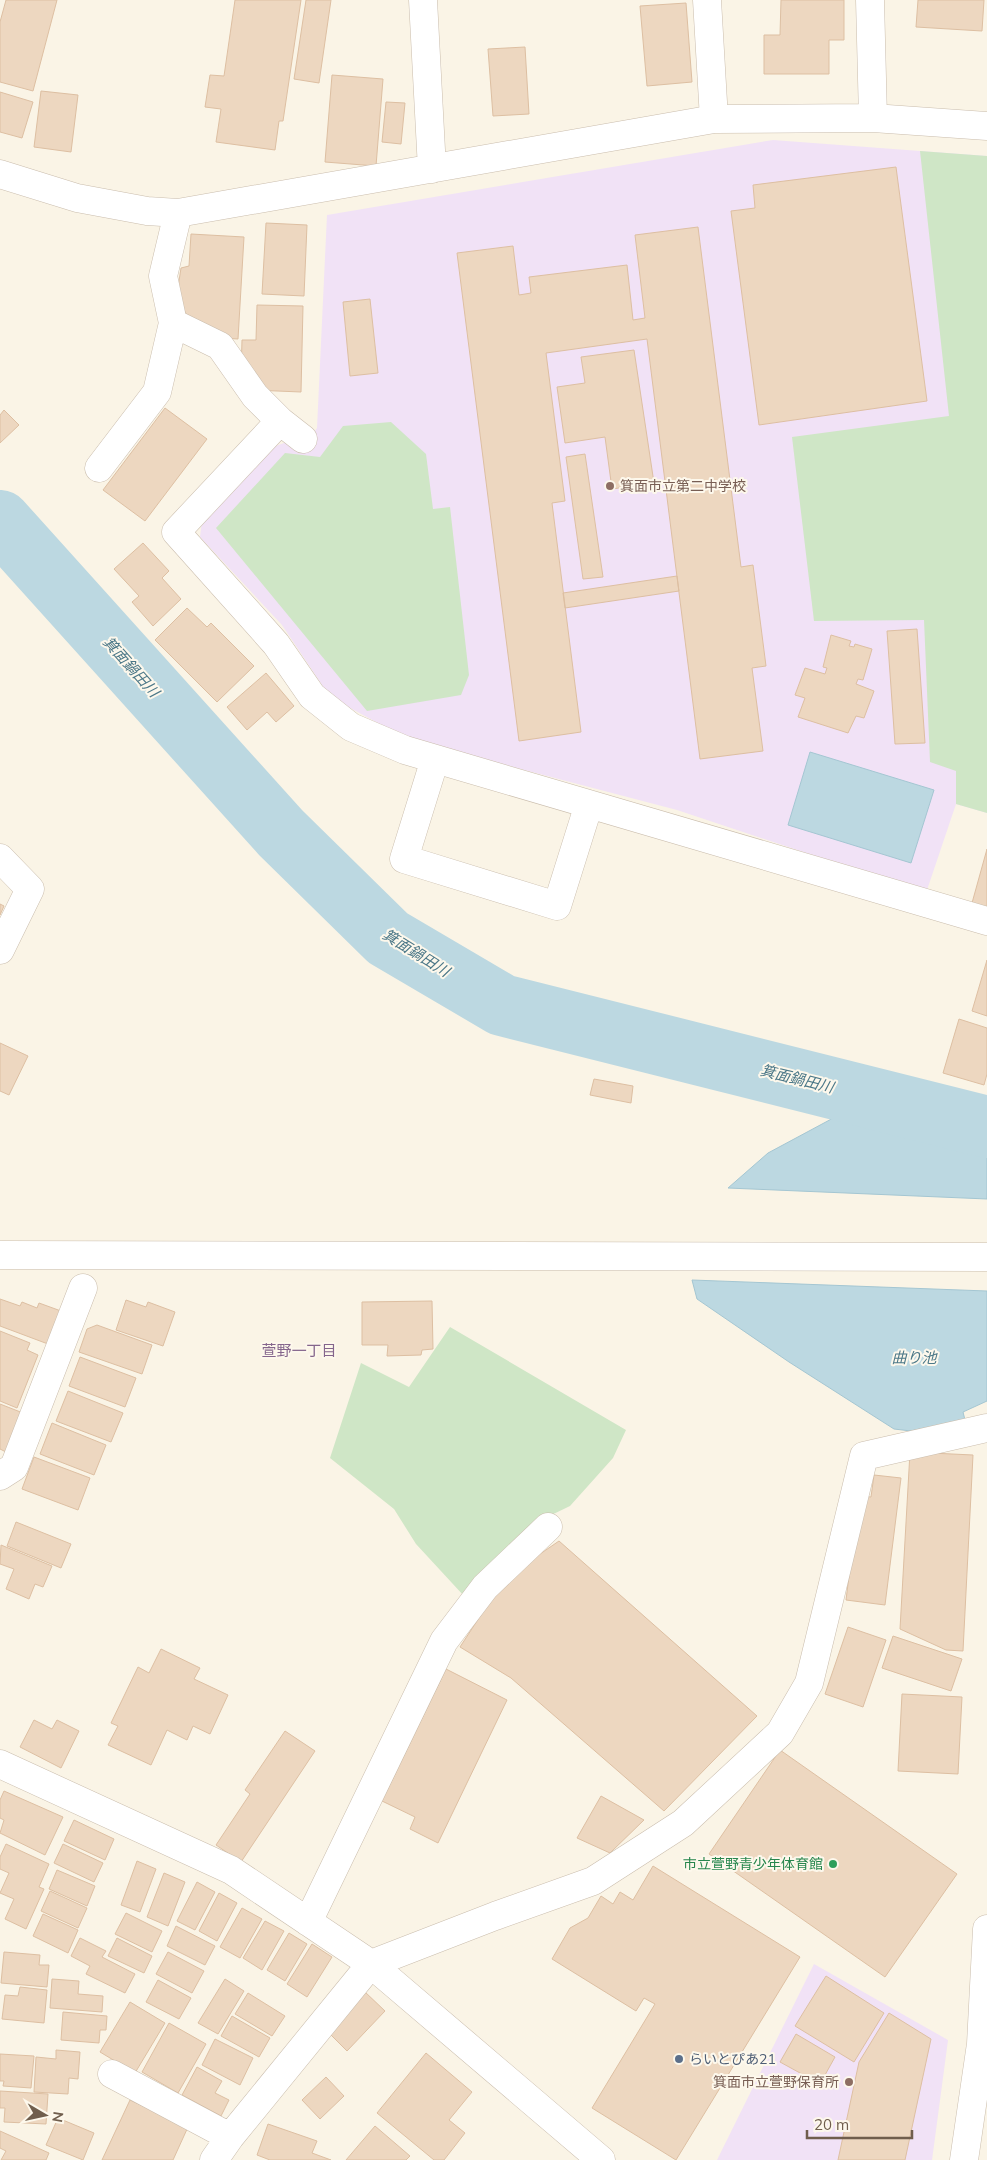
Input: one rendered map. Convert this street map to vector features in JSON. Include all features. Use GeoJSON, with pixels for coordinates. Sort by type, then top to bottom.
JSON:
{"type":"FeatureCollection","features":[{"type":"Feature","properties":{"kind":"street"},"geometry":{"type":"LineString","coordinates":[[422,0],[432,170]]}},
{"type":"Feature","properties":{"kind":"street"},"geometry":{"type":"LineString","coordinates":[[707,0],[714,119]]}},
{"type":"Feature","properties":{"kind":"street"},"geometry":{"type":"LineString","coordinates":[[870,0],[873,118]]}},
{"type":"Feature","properties":{"kind":"street"},"geometry":{"type":"LineString","coordinates":[[0,174],[77,198],[147,211],[178,213],[432,170],[714,119],[873,118],[987,126]]}},
{"type":"Feature","properties":{"kind":"street"},"geometry":{"type":"LineString","coordinates":[[99,468],[157,392],[173,323],[163,276],[178,213]]}},
{"type":"Feature","properties":{"kind":"street"},"geometry":{"type":"LineString","coordinates":[[173,323],[220,346],[255,396],[280,421],[303,439]]}},
{"type":"Feature","properties":{"kind":"street"},"geometry":{"type":"LineString","coordinates":[[280,421],[176,532],[276,644],[312,696],[351,727],[404,750],[987,920]]}},
{"type":"Feature","properties":{"kind":"street"},"geometry":{"type":"LineString","coordinates":[[435,759],[404,859],[557,906],[588,804]]}},
{"type":"Feature","properties":{"kind":"street"},"geometry":{"type":"LineString","coordinates":[[0,858],[30,890],[0,950]]}},
{"type":"Feature","properties":{"kind":"street"},"geometry":{"type":"LineString","coordinates":[[0,1255],[987,1257]]}},
{"type":"Feature","properties":{"kind":"street"},"geometry":{"type":"LineString","coordinates":[[0,1476],[14,1467],[83,1288]]}},
{"type":"Feature","properties":{"kind":"street"},"geometry":{"type":"LineString","coordinates":[[214,2160],[230,2137],[371,1964],[495,1916],[593,1881],[683,1823],[780,1733],[809,1683],[864,1456],[987,1428]]}},
{"type":"Feature","properties":{"kind":"street"},"geometry":{"type":"LineString","coordinates":[[308,1922],[444,1641],[485,1587],[548,1527]]}},
{"type":"Feature","properties":{"kind":"street"},"geometry":{"type":"LineString","coordinates":[[0,1764],[231,1870],[371,1964],[601,2160]]}},
{"type":"Feature","properties":{"kind":"street"},"geometry":{"type":"LineString","coordinates":[[964,2160],[981,2044],[987,1929]]}},
{"type":"Feature","properties":{"kind":"street"},"geometry":{"type":"LineString","coordinates":[[112,2074],[230,2137]]}},
{"type":"Feature","properties":{"kind":"shaded area","name":"箕面市立第二中学校"},"geometry":{"type":"Polygon","coordinates":[[[773,140],[987,156],[987,813],[956,804],[926,893],[677,810],[409,740],[330,697],[282,625],[200,537],[202,521],[267,449],[287,442],[301,451],[317,428],[327,215],[773,140]]]}},
{"type":"Feature","properties":{"kind":"shaded area","name":"箕面市立萱野保育所"},"geometry":{"type":"Polygon","coordinates":[[[814,1964],[948,2040],[932,2160],[717,2160],[814,1964]]]}},
{"type":"Feature","properties":{"kind":"green space"},"geometry":{"type":"Polygon","coordinates":[[[920,151],[987,156],[987,813],[956,804],[956,771],[930,762],[924,620],[814,621],[792,437],[949,416],[920,151]]]}},
{"type":"Feature","properties":{"kind":"green space"},"geometry":{"type":"Polygon","coordinates":[[[391,422],[426,454],[433,509],[450,507],[469,675],[461,695],[367,711],[216,528],[285,453],[320,457],[343,426],[391,422]]]}},
{"type":"Feature","properties":{"kind":"green space"},"geometry":{"type":"Polygon","coordinates":[[[450,1327],[626,1430],[613,1458],[570,1506],[539,1521],[464,1596],[416,1544],[394,1509],[330,1458],[361,1363],[409,1387],[450,1327]]]}},
{"type":"Feature","properties":{"kind":"water"},"geometry":{"type":"Polygon","coordinates":[[[810,752],[934,790],[911,863],[788,825],[810,752]]]}},
{"type":"Feature","properties":{"kind":"water"},"geometry":{"type":"Polygon","coordinates":[[[837,1116],[987,1153],[987,1199],[728,1188],[768,1153],[837,1116]]]}},
{"type":"Feature","properties":{"kind":"water","name":"曲り池"},"geometry":{"type":"Polygon","coordinates":[[[692,1280],[987,1291],[987,1401],[963,1412],[965,1420],[911,1431],[894,1429],[789,1362],[697,1299],[692,1280]]]}},
{"type":"Feature","properties":{"kind":"building"},"geometry":{"type":"Polygon","coordinates":[[[6,0],[57,0],[33,91],[0,82],[0,22],[6,0]]]}},
{"type":"Feature","properties":{"kind":"building"},"geometry":{"type":"Polygon","coordinates":[[[235,0],[301,0],[283,121],[279,121],[275,150],[216,142],[221,109],[205,107],[210,75],[224,76],[235,0]]]}},
{"type":"Feature","properties":{"kind":"building"},"geometry":{"type":"Polygon","coordinates":[[[306,0],[331,0],[319,83],[294,79],[306,0]]]}},
{"type":"Feature","properties":{"kind":"building"},"geometry":{"type":"Polygon","coordinates":[[[781,0],[844,0],[844,40],[829,40],[829,74],[764,74],[764,35],[780,35],[781,0]]]}},
{"type":"Feature","properties":{"kind":"building"},"geometry":{"type":"Polygon","coordinates":[[[918,0],[984,0],[982,31],[916,27],[918,0]]]}},
{"type":"Feature","properties":{"kind":"building"},"geometry":{"type":"Polygon","coordinates":[[[686,3],[692,82],[647,86],[640,6],[686,3]]]}},
{"type":"Feature","properties":{"kind":"building"},"geometry":{"type":"Polygon","coordinates":[[[525,47],[529,114],[493,116],[488,49],[525,47]]]}},
{"type":"Feature","properties":{"kind":"building"},"geometry":{"type":"Polygon","coordinates":[[[332,75],[383,79],[376,166],[325,162],[332,75]]]}},
{"type":"Feature","properties":{"kind":"building"},"geometry":{"type":"Polygon","coordinates":[[[41,91],[78,95],[71,152],[34,147],[41,91]]]}},
{"type":"Feature","properties":{"kind":"building"},"geometry":{"type":"Polygon","coordinates":[[[0,92],[33,102],[22,138],[0,132],[0,92]]]}},
{"type":"Feature","properties":{"kind":"building"},"geometry":{"type":"Polygon","coordinates":[[[386,102],[405,103],[401,144],[382,142],[386,102]]]}},
{"type":"Feature","properties":{"kind":"building"},"geometry":{"type":"Polygon","coordinates":[[[896,167],[927,401],[759,425],[731,211],[755,208],[753,185],[896,167]]]}},
{"type":"Feature","properties":{"kind":"building"},"geometry":{"type":"Polygon","coordinates":[[[266,223],[307,225],[304,296],[262,294],[266,223]]]}},
{"type":"Feature","properties":{"kind":"building"},"geometry":{"type":"Polygon","coordinates":[[[698,227],[741,567],[753,565],[766,666],[752,668],[763,751],[700,759],[647,339],[546,353],[565,501],[552,503],[581,732],[519,741],[457,253],[513,246],[519,295],[531,293],[529,277],[627,265],[633,320],[645,318],[635,235],[698,227]]]}},
{"type":"Feature","properties":{"kind":"building"},"geometry":{"type":"Polygon","coordinates":[[[191,234],[244,237],[238,339],[222,338],[188,319],[177,294],[181,268],[189,266],[191,234]]]}},
{"type":"Feature","properties":{"kind":"building"},"geometry":{"type":"Polygon","coordinates":[[[370,299],[378,373],[350,376],[343,302],[370,299]]]}},
{"type":"Feature","properties":{"kind":"building"},"geometry":{"type":"Polygon","coordinates":[[[257,305],[303,306],[301,392],[253,390],[241,375],[242,340],[256,340],[257,305]]]}},
{"type":"Feature","properties":{"kind":"building"},"geometry":{"type":"Polygon","coordinates":[[[634,350],[654,483],[612,489],[605,437],[565,443],[557,387],[585,383],[581,357],[634,350]]]}},
{"type":"Feature","properties":{"kind":"building"},"geometry":{"type":"Polygon","coordinates":[[[165,408],[207,439],[145,521],[103,490],[165,408]]]}},
{"type":"Feature","properties":{"kind":"building"},"geometry":{"type":"Polygon","coordinates":[[[4,410],[19,425],[0,443],[0,415],[4,410]]]}},
{"type":"Feature","properties":{"kind":"building"},"geometry":{"type":"Polygon","coordinates":[[[585,454],[603,577],[583,579],[566,457],[585,454]]]}},
{"type":"Feature","properties":{"kind":"building"},"geometry":{"type":"Polygon","coordinates":[[[143,543],[169,571],[162,578],[181,599],[153,626],[132,602],[139,596],[114,569],[143,543]]]}},
{"type":"Feature","properties":{"kind":"building"},"geometry":{"type":"Polygon","coordinates":[[[677,576],[679,591],[565,608],[563,593],[677,576]]]}},
{"type":"Feature","properties":{"kind":"building"},"geometry":{"type":"Polygon","coordinates":[[[187,608],[207,627],[211,623],[254,666],[217,702],[155,640],[187,608]]]}},
{"type":"Feature","properties":{"kind":"building"},"geometry":{"type":"Polygon","coordinates":[[[917,629],[925,743],[895,744],[887,631],[917,629]]]}},
{"type":"Feature","properties":{"kind":"building"},"geometry":{"type":"Polygon","coordinates":[[[831,635],[851,641],[849,646],[854,647],[855,644],[872,649],[863,680],[858,679],[856,684],[874,691],[864,718],[856,716],[848,733],[798,717],[805,698],[795,695],[805,668],[825,674],[827,668],[823,667],[831,635]]]}},
{"type":"Feature","properties":{"kind":"building"},"geometry":{"type":"Polygon","coordinates":[[[266,673],[294,706],[276,722],[267,712],[247,730],[227,707],[266,673]]]}},
{"type":"Feature","properties":{"kind":"building"},"geometry":{"type":"Polygon","coordinates":[[[987,849],[987,907],[972,903],[987,849]]]}},
{"type":"Feature","properties":{"kind":"building"},"geometry":{"type":"Polygon","coordinates":[[[0,904],[4,906],[0,915],[0,904]]]}},
{"type":"Feature","properties":{"kind":"building"},"geometry":{"type":"Polygon","coordinates":[[[987,960],[987,1016],[972,1011],[987,960]]]}},
{"type":"Feature","properties":{"kind":"building"},"geometry":{"type":"Polygon","coordinates":[[[959,1019],[987,1028],[987,1074],[984,1085],[943,1073],[959,1019]]]}},
{"type":"Feature","properties":{"kind":"building"},"geometry":{"type":"Polygon","coordinates":[[[0,1043],[28,1056],[9,1095],[0,1091],[0,1043]]]}},
{"type":"Feature","properties":{"kind":"building"},"geometry":{"type":"Polygon","coordinates":[[[594,1079],[633,1086],[631,1103],[590,1095],[594,1079]]]}},
{"type":"Feature","properties":{"kind":"building"},"geometry":{"type":"Polygon","coordinates":[[[0,1299],[20,1306],[22,1302],[37,1308],[39,1303],[61,1311],[48,1344],[0,1326],[0,1299]]]}},
{"type":"Feature","properties":{"kind":"building"},"geometry":{"type":"Polygon","coordinates":[[[126,1300],[146,1307],[148,1302],[175,1312],[163,1346],[116,1330],[126,1300]]]}},
{"type":"Feature","properties":{"kind":"building"},"geometry":{"type":"Polygon","coordinates":[[[432,1301],[433,1349],[422,1350],[421,1355],[387,1356],[388,1345],[362,1345],[362,1302],[432,1301]]]}},
{"type":"Feature","properties":{"kind":"building"},"geometry":{"type":"Polygon","coordinates":[[[97,1325],[152,1345],[142,1374],[79,1352],[87,1329],[97,1325]]]}},
{"type":"Feature","properties":{"kind":"building"},"geometry":{"type":"Polygon","coordinates":[[[0,1331],[30,1343],[27,1350],[38,1355],[17,1408],[0,1401],[0,1331]]]}},
{"type":"Feature","properties":{"kind":"building"},"geometry":{"type":"Polygon","coordinates":[[[80,1357],[136,1378],[125,1407],[69,1386],[80,1357]]]}},
{"type":"Feature","properties":{"kind":"building"},"geometry":{"type":"Polygon","coordinates":[[[68,1391],[123,1413],[111,1442],[56,1421],[68,1391]]]}},
{"type":"Feature","properties":{"kind":"building"},"geometry":{"type":"Polygon","coordinates":[[[0,1404],[23,1413],[8,1453],[0,1449],[0,1404]]]}},
{"type":"Feature","properties":{"kind":"building"},"geometry":{"type":"Polygon","coordinates":[[[52,1423],[106,1445],[94,1475],[40,1454],[52,1423]]]}},
{"type":"Feature","properties":{"kind":"building"},"geometry":{"type":"Polygon","coordinates":[[[910,1452],[973,1455],[963,1651],[946,1650],[900,1629],[910,1452]]]}},
{"type":"Feature","properties":{"kind":"building"},"geometry":{"type":"Polygon","coordinates":[[[34,1457],[90,1478],[78,1510],[22,1489],[34,1457]]]}},
{"type":"Feature","properties":{"kind":"building"},"geometry":{"type":"Polygon","coordinates":[[[874,1475],[901,1478],[885,1605],[846,1600],[859,1496],[871,1497],[874,1475]]]}},
{"type":"Feature","properties":{"kind":"building"},"geometry":{"type":"Polygon","coordinates":[[[16,1522],[71,1544],[61,1568],[7,1546],[16,1522]]]}},
{"type":"Feature","properties":{"kind":"building"},"geometry":{"type":"Polygon","coordinates":[[[559,1541],[757,1716],[664,1811],[511,1678],[460,1647],[505,1578],[559,1541]]]}},
{"type":"Feature","properties":{"kind":"building"},"geometry":{"type":"Polygon","coordinates":[[[1,1545],[52,1566],[43,1587],[35,1584],[29,1599],[6,1589],[14,1569],[0,1564],[1,1545]]]}},
{"type":"Feature","properties":{"kind":"building"},"geometry":{"type":"Polygon","coordinates":[[[848,1627],[886,1640],[863,1707],[825,1694],[848,1627]]]}},
{"type":"Feature","properties":{"kind":"building"},"geometry":{"type":"Polygon","coordinates":[[[893,1636],[962,1659],[951,1691],[882,1668],[893,1636]]]}},
{"type":"Feature","properties":{"kind":"building"},"geometry":{"type":"Polygon","coordinates":[[[161,1649],[200,1668],[194,1679],[228,1695],[210,1734],[193,1726],[187,1740],[167,1730],[151,1765],[108,1745],[118,1726],[111,1723],[138,1667],[149,1673],[161,1649]]]}},
{"type":"Feature","properties":{"kind":"building"},"geometry":{"type":"Polygon","coordinates":[[[446,1669],[507,1700],[438,1843],[410,1829],[415,1817],[382,1801],[446,1669]]]}},
{"type":"Feature","properties":{"kind":"building"},"geometry":{"type":"Polygon","coordinates":[[[902,1694],[962,1697],[958,1774],[898,1771],[902,1694]]]}},
{"type":"Feature","properties":{"kind":"building"},"geometry":{"type":"Polygon","coordinates":[[[34,1720],[52,1729],[57,1720],[79,1731],[61,1768],[20,1747],[34,1720]]]}},
{"type":"Feature","properties":{"kind":"building"},"geometry":{"type":"Polygon","coordinates":[[[285,1731],[315,1751],[241,1862],[216,1845],[250,1794],[245,1790],[285,1731]]]}},
{"type":"Feature","properties":{"kind":"building","name":"市立萱野青少年体育館"},"geometry":{"type":"Polygon","coordinates":[[[780,1750],[957,1874],[885,1977],[709,1854],[780,1750]]]}},
{"type":"Feature","properties":{"kind":"building"},"geometry":{"type":"Polygon","coordinates":[[[4,1791],[63,1817],[45,1855],[0,1833],[4,1820],[0,1818],[0,1800],[4,1791]]]}},
{"type":"Feature","properties":{"kind":"building"},"geometry":{"type":"Polygon","coordinates":[[[601,1796],[644,1820],[610,1853],[577,1838],[601,1796]]]}},
{"type":"Feature","properties":{"kind":"building"},"geometry":{"type":"Polygon","coordinates":[[[74,1820],[114,1839],[105,1860],[64,1841],[74,1820]]]}},
{"type":"Feature","properties":{"kind":"building"},"geometry":{"type":"Polygon","coordinates":[[[6,1844],[49,1864],[39,1887],[44,1889],[26,1929],[5,1919],[14,1899],[0,1893],[9,1873],[0,1869],[0,1857],[6,1844]]]}},
{"type":"Feature","properties":{"kind":"building"},"geometry":{"type":"Polygon","coordinates":[[[63,1844],[103,1863],[94,1882],[54,1863],[63,1844]]]}},
{"type":"Feature","properties":{"kind":"building"},"geometry":{"type":"Polygon","coordinates":[[[137,1861],[156,1869],[140,1912],[121,1905],[137,1861]]]}},
{"type":"Feature","properties":{"kind":"building","name":"らいとぴあ21"},"geometry":{"type":"Polygon","coordinates":[[[653,1866],[800,1957],[676,2160],[592,2108],[655,2004],[644,1998],[636,2011],[552,1959],[570,1928],[588,1918],[601,1896],[613,1904],[620,1892],[633,1900],[653,1866]]]}},
{"type":"Feature","properties":{"kind":"building"},"geometry":{"type":"Polygon","coordinates":[[[57,1870],[95,1886],[87,1906],[49,1889],[57,1870]]]}},
{"type":"Feature","properties":{"kind":"building"},"geometry":{"type":"Polygon","coordinates":[[[164,1873],[185,1882],[168,1926],[147,1917],[164,1873]]]}},
{"type":"Feature","properties":{"kind":"building"},"geometry":{"type":"Polygon","coordinates":[[[197,1882],[215,1892],[195,1930],[177,1921],[197,1882]]]}},
{"type":"Feature","properties":{"kind":"building"},"geometry":{"type":"Polygon","coordinates":[[[50,1891],[87,1908],[78,1928],[41,1911],[50,1891]]]}},
{"type":"Feature","properties":{"kind":"building"},"geometry":{"type":"Polygon","coordinates":[[[219,1893],[237,1903],[217,1941],[199,1931],[219,1893]]]}},
{"type":"Feature","properties":{"kind":"building"},"geometry":{"type":"Polygon","coordinates":[[[242,1908],[262,1919],[240,1958],[220,1947],[242,1908]]]}},
{"type":"Feature","properties":{"kind":"building"},"geometry":{"type":"Polygon","coordinates":[[[126,1913],[162,1931],[152,1952],[115,1934],[126,1913]]]}},
{"type":"Feature","properties":{"kind":"building"},"geometry":{"type":"Polygon","coordinates":[[[43,1914],[78,1930],[68,1953],[33,1936],[43,1914]]]}},
{"type":"Feature","properties":{"kind":"building"},"geometry":{"type":"Polygon","coordinates":[[[265,1921],[284,1931],[262,1970],[243,1958],[265,1921]]]}},
{"type":"Feature","properties":{"kind":"building"},"geometry":{"type":"Polygon","coordinates":[[[176,1926],[215,1946],[205,1965],[167,1946],[176,1926]]]}},
{"type":"Feature","properties":{"kind":"building"},"geometry":{"type":"Polygon","coordinates":[[[289,1933],[307,1944],[285,1981],[267,1970],[289,1933]]]}},
{"type":"Feature","properties":{"kind":"building"},"geometry":{"type":"Polygon","coordinates":[[[80,1938],[106,1951],[102,1957],[135,1974],[125,1993],[86,1974],[90,1966],[71,1956],[80,1938]]]}},
{"type":"Feature","properties":{"kind":"building"},"geometry":{"type":"Polygon","coordinates":[[[117,1938],[152,1956],[144,1973],[108,1956],[117,1938]]]}},
{"type":"Feature","properties":{"kind":"building"},"geometry":{"type":"Polygon","coordinates":[[[312,1944],[332,1957],[307,1997],[287,1984],[312,1944]]]}},
{"type":"Feature","properties":{"kind":"building"},"geometry":{"type":"Polygon","coordinates":[[[4,1952],[40,1955],[39,1965],[49,1965],[47,1987],[1,1983],[4,1952]]]}},
{"type":"Feature","properties":{"kind":"building"},"geometry":{"type":"Polygon","coordinates":[[[168,1952],[204,1971],[192,1993],[156,1974],[168,1952]]]}},
{"type":"Feature","properties":{"kind":"building"},"geometry":{"type":"Polygon","coordinates":[[[826,1976],[884,2013],[854,2062],[795,2026],[826,1976]]]}},
{"type":"Feature","properties":{"kind":"building"},"geometry":{"type":"Polygon","coordinates":[[[52,1979],[79,1981],[78,1994],[103,1996],[102,2012],[50,2008],[52,1979]]]}},
{"type":"Feature","properties":{"kind":"building"},"geometry":{"type":"Polygon","coordinates":[[[225,1979],[244,1991],[218,2034],[198,2023],[225,1979]]]}},
{"type":"Feature","properties":{"kind":"building"},"geometry":{"type":"Polygon","coordinates":[[[158,1980],[191,1998],[179,2019],[146,2002],[158,1980]]]}},
{"type":"Feature","properties":{"kind":"building"},"geometry":{"type":"Polygon","coordinates":[[[20,1987],[47,1990],[44,2023],[2,2019],[5,1995],[18,1996],[20,1987]]]}},
{"type":"Feature","properties":{"kind":"building"},"geometry":{"type":"Polygon","coordinates":[[[364,1991],[385,2011],[347,2051],[326,2030],[364,1991]]]}},
{"type":"Feature","properties":{"kind":"building"},"geometry":{"type":"Polygon","coordinates":[[[248,1993],[285,2016],[272,2036],[235,2014],[248,1993]]]}},
{"type":"Feature","properties":{"kind":"building"},"geometry":{"type":"Polygon","coordinates":[[[130,2002],[165,2023],[135,2073],[100,2052],[130,2002]]]}},
{"type":"Feature","properties":{"kind":"building"},"geometry":{"type":"Polygon","coordinates":[[[63,2012],[107,2016],[106,2030],[100,2030],[99,2043],[61,2040],[63,2012]]]}},
{"type":"Feature","properties":{"kind":"building"},"geometry":{"type":"Polygon","coordinates":[[[889,2013],[931,2039],[905,2160],[838,2160],[859,2062],[889,2013]]]}},
{"type":"Feature","properties":{"kind":"building"},"geometry":{"type":"Polygon","coordinates":[[[232,2016],[270,2038],[259,2057],[221,2036],[232,2016]]]}},
{"type":"Feature","properties":{"kind":"building"},"geometry":{"type":"Polygon","coordinates":[[[169,2023],[206,2044],[178,2093],[142,2072],[169,2023]]]}},
{"type":"Feature","properties":{"kind":"building"},"geometry":{"type":"Polygon","coordinates":[[[796,2034],[835,2057],[820,2084],[780,2062],[796,2034]]]}},
{"type":"Feature","properties":{"kind":"building"},"geometry":{"type":"Polygon","coordinates":[[[215,2039],[253,2058],[240,2085],[202,2065],[215,2039]]]}},
{"type":"Feature","properties":{"kind":"building"},"geometry":{"type":"Polygon","coordinates":[[[56,2050],[80,2052],[78,2079],[69,2078],[68,2094],[34,2092],[36,2057],[56,2059],[56,2050]]]}},
{"type":"Feature","properties":{"kind":"building"},"geometry":{"type":"Polygon","coordinates":[[[426,2053],[472,2092],[449,2120],[465,2133],[444,2160],[434,2160],[377,2113],[426,2053]]]}},
{"type":"Feature","properties":{"kind":"building"},"geometry":{"type":"Polygon","coordinates":[[[0,2054],[34,2056],[31,2088],[3,2086],[4,2081],[0,2081],[0,2054]]]}},
{"type":"Feature","properties":{"kind":"building"},"geometry":{"type":"Polygon","coordinates":[[[197,2067],[222,2081],[215,2093],[229,2100],[221,2116],[182,2095],[197,2067]]]}},
{"type":"Feature","properties":{"kind":"building"},"geometry":{"type":"Polygon","coordinates":[[[326,2077],[344,2096],[320,2119],[302,2100],[326,2077]]]}},
{"type":"Feature","properties":{"kind":"building"},"geometry":{"type":"Polygon","coordinates":[[[0,2091],[48,2094],[46,2124],[4,2122],[5,2108],[0,2108],[0,2091]]]}},
{"type":"Feature","properties":{"kind":"building"},"geometry":{"type":"Polygon","coordinates":[[[130,2100],[188,2127],[173,2160],[102,2160],[130,2100]]]}},
{"type":"Feature","properties":{"kind":"building"},"geometry":{"type":"Polygon","coordinates":[[[58,2118],[94,2133],[83,2160],[46,2145],[58,2118]]]}},
{"type":"Feature","properties":{"kind":"building"},"geometry":{"type":"Polygon","coordinates":[[[268,2124],[317,2141],[312,2153],[331,2160],[270,2160],[257,2155],[268,2124]]]}},
{"type":"Feature","properties":{"kind":"building"},"geometry":{"type":"Polygon","coordinates":[[[375,2126],[410,2156],[406,2160],[346,2160],[375,2126]]]}},
{"type":"Feature","properties":{"kind":"building"},"geometry":{"type":"Polygon","coordinates":[[[0,2131],[49,2153],[46,2160],[1,2160],[6,2151],[0,2148],[0,2131]]]}},
{"type":"Feature","properties":{"kind":"waterway","name":"箕面鍋田川"},"geometry":{"type":"LineString","coordinates":[[0,521],[281,833],[388,938],[502,1005],[987,1127]]}},
{"type":"Feature","properties":{"kind":"place","name":"箕面市立第二中学校"},"geometry":{"type":"Point","coordinates":[610,486]}},
{"type":"Feature","properties":{"kind":"place","name":"市立萱野青少年体育館"},"geometry":{"type":"Point","coordinates":[833,1864]}},
{"type":"Feature","properties":{"kind":"place","name":"らいとぴあ21"},"geometry":{"type":"Point","coordinates":[679,2059]}},
{"type":"Feature","properties":{"kind":"place","name":"箕面市立萱野保育所"},"geometry":{"type":"Point","coordinates":[849,2082]}},
{"type":"Feature","properties":{"kind":"district","name":"萱野一丁目"},"geometry":{"type":"Point","coordinates":[299,1351]}}]}
